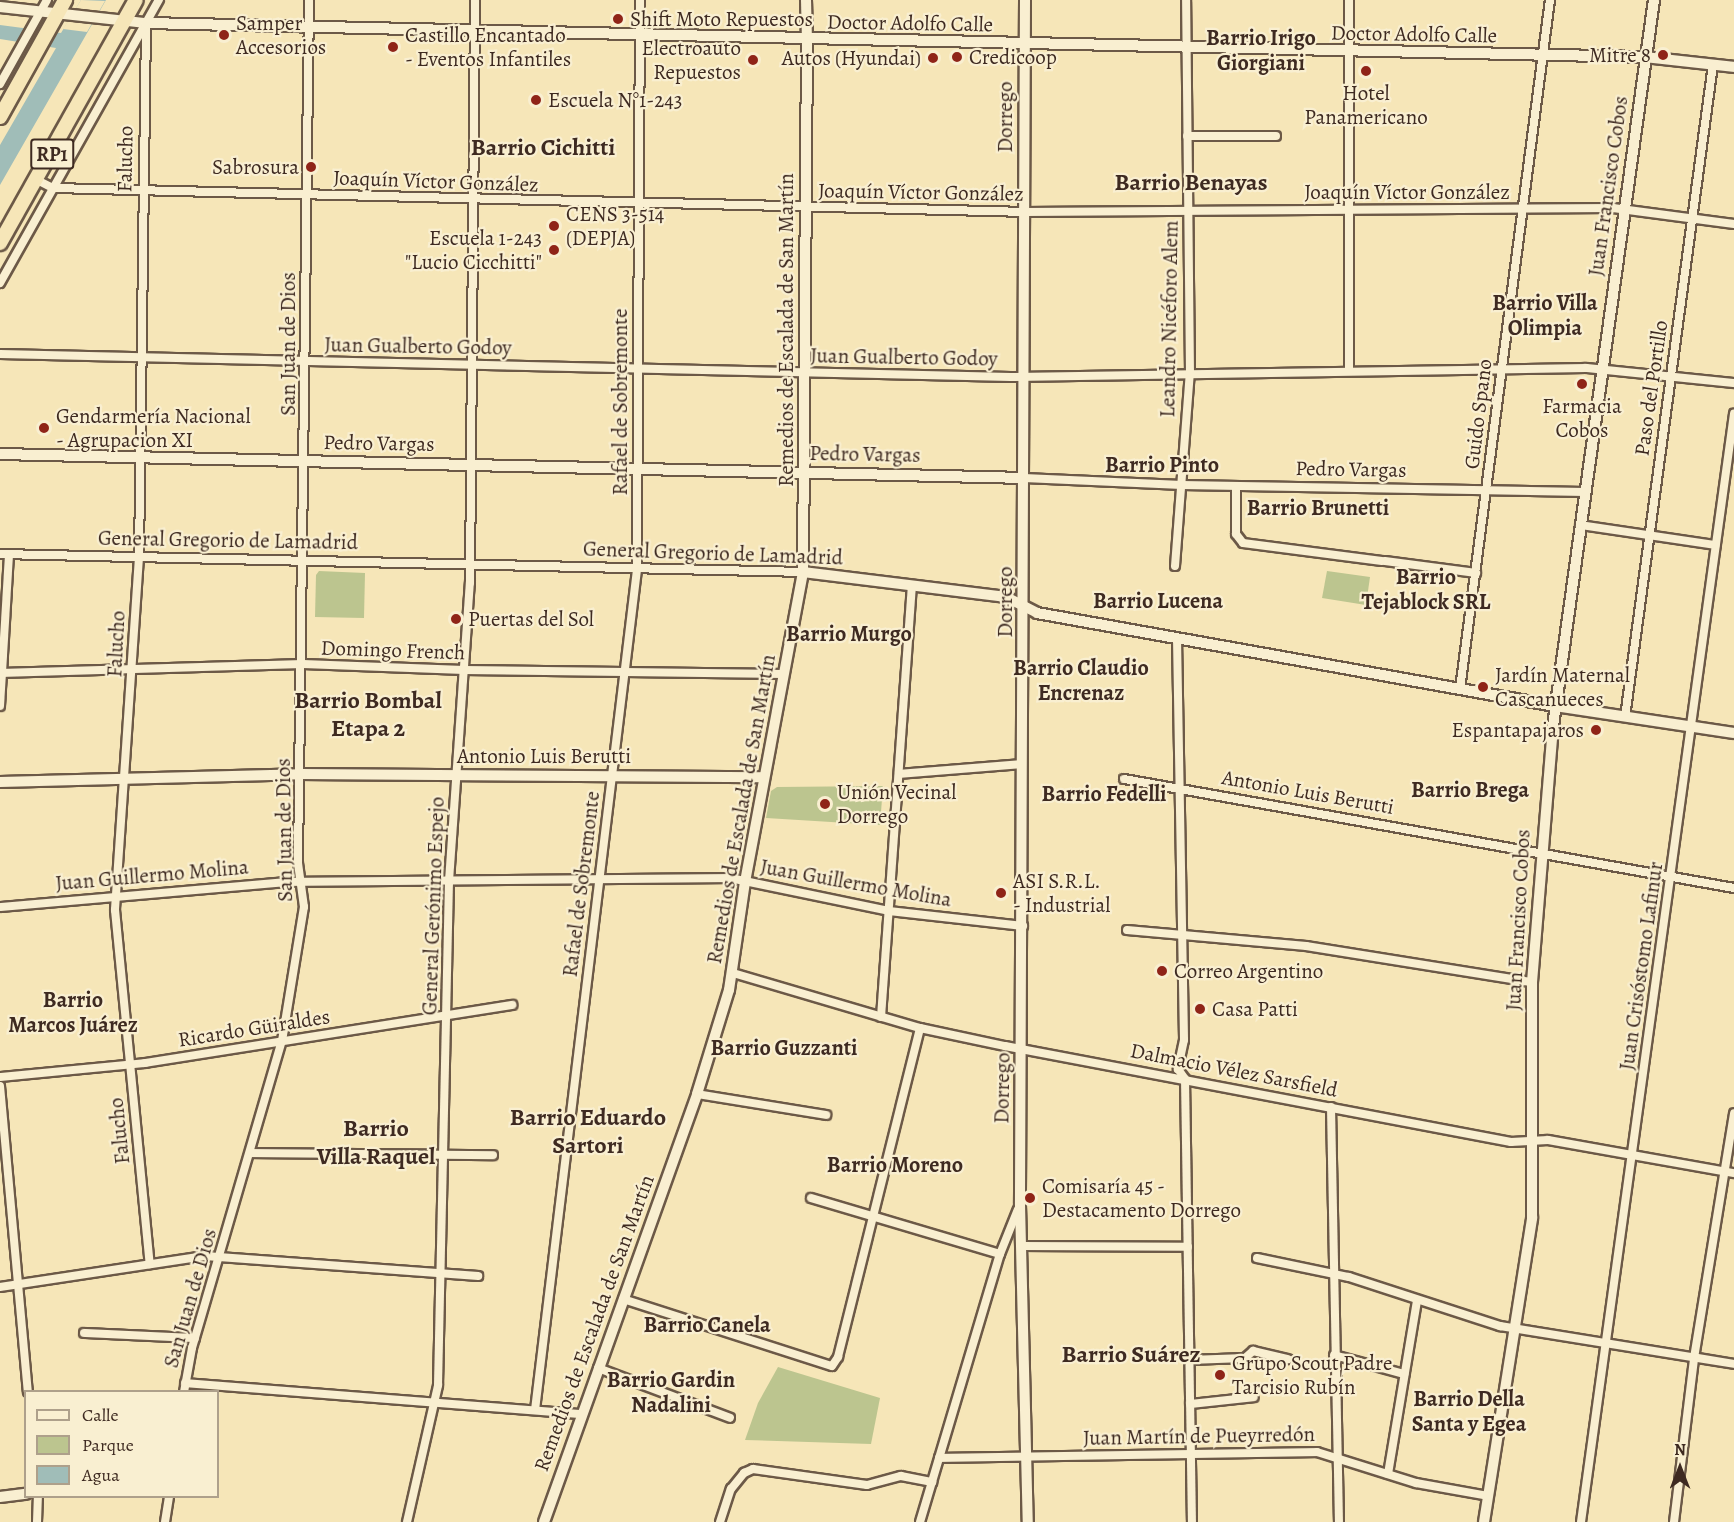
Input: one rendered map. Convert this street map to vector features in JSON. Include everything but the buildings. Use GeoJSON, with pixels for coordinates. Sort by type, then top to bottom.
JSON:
{"type":"FeatureCollection","features":[{"type":"Feature","properties":{"kind":"highway"},"geometry":{"type":"LineString","coordinates":[[0,117],[48,31],[65,15],[65,0]]}},
{"type":"Feature","properties":{"kind":"highway","name":"RP1"},"geometry":{"type":"LineString","coordinates":[[0,243],[136,0]]}},
{"type":"Feature","properties":{"kind":"main road","name":"Remedios de Escalada de San Martín"},"geometry":{"type":"LineString","coordinates":[[544,1522],[697,1094],[733,974],[745,882],[803,572],[806,373],[806,0]]}},
{"type":"Feature","properties":{"kind":"main road","name":"Dorrego"},"geometry":{"type":"LineString","coordinates":[[1025,0],[1023,926],[1020,1205],[1028,1522]]}},
{"type":"Feature","properties":{"kind":"main road","name":"Juan Francisco Cobos"},"geometry":{"type":"LineString","coordinates":[[1484,1522],[1532,1218],[1532,982],[1539,854],[1555,706],[1654,0]]}},
{"type":"Feature","properties":{"kind":"main road","name":"Doctor Adolfo Calle"},"geometry":{"type":"LineString","coordinates":[[0,7],[146,23],[1187,49],[1646,57],[1734,67]]}},
{"type":"Feature","properties":{"kind":"main road","name":"Pedro Vargas"},"geometry":{"type":"LineString","coordinates":[[0,454],[1024,478]]}},
{"type":"Feature","properties":{"kind":"main road","name":"General Gregorio de Lamadrid"},"geometry":{"type":"LineString","coordinates":[[803,572],[1006,597],[1037,613],[1555,706],[1734,733]]}},
{"type":"Feature","properties":{"kind":"main road","name":"Antonio Luis Berutti"},"geometry":{"type":"LineString","coordinates":[[0,782],[300,774],[764,777]]}},
{"type":"Feature","properties":{"kind":"main road"},"geometry":{"type":"LineString","coordinates":[[0,1497],[24,1494]]}},
{"type":"Feature","properties":{"kind":"street"},"geometry":{"type":"LineString","coordinates":[[0,84],[47,0]]}},
{"type":"Feature","properties":{"kind":"street"},"geometry":{"type":"LineString","coordinates":[[0,283],[159,0]]}},
{"type":"Feature","properties":{"kind":"street","name":"San Juan de Dios"},"geometry":{"type":"LineString","coordinates":[[185,1387],[195,1338],[282,1041],[304,907],[300,882],[300,774],[305,561],[309,0]]}},
{"type":"Feature","properties":{"kind":"street","name":"General Gerónimo Espejo"},"geometry":{"type":"LineString","coordinates":[[407,1522],[437,1402],[449,881],[471,565],[475,0]]}},
{"type":"Feature","properties":{"kind":"street","name":"Rafael de Sobremonte"},"geometry":{"type":"LineString","coordinates":[[535,1410],[637,569],[640,0]]}},
{"type":"Feature","properties":{"kind":"street","name":"Leandro Nicéforo Alem"},"geometry":{"type":"LineString","coordinates":[[1175,566],[1190,373],[1186,0]]}},
{"type":"Feature","properties":{"kind":"street"},"geometry":{"type":"LineString","coordinates":[[1349,0],[1349,371]]}},
{"type":"Feature","properties":{"kind":"street","name":"Guido Spano"},"geometry":{"type":"LineString","coordinates":[[1460,689],[1550,0]]}},
{"type":"Feature","properties":{"kind":"street","name":"Falucho"},"geometry":{"type":"LineString","coordinates":[[146,23],[142,190],[139,557],[133,669],[115,895],[150,1264]]}},
{"type":"Feature","properties":{"kind":"street","name":"Paso del Portillo"},"geometry":{"type":"LineString","coordinates":[[1625,717],[1694,219],[1713,64]]}},
{"type":"Feature","properties":{"kind":"street"},"geometry":{"type":"LineString","coordinates":[[1187,136],[1276,136]]}},
{"type":"Feature","properties":{"kind":"street","name":"Joaquín Víctor González"},"geometry":{"type":"LineString","coordinates":[[37,180],[53,188],[1024,212],[1624,209],[1734,224]]}},
{"type":"Feature","properties":{"kind":"street","name":"Juan Gualberto Godoy"},"geometry":{"type":"LineString","coordinates":[[0,354],[1024,377],[1501,368],[1602,369],[1671,378],[1734,382]]}},
{"type":"Feature","properties":{"kind":"street","name":"Juan Crisóstomo Lafinur"},"geometry":{"type":"LineString","coordinates":[[1581,1522],[1672,877],[1734,414]]}},
{"type":"Feature","properties":{"kind":"street","name":"Pedro Vargas"},"geometry":{"type":"LineString","coordinates":[[1024,478],[1182,485],[1585,492]]}},
{"type":"Feature","properties":{"kind":"street"},"geometry":{"type":"LineString","coordinates":[[1236,486],[1236,534],[1243,543],[1476,573]]}},
{"type":"Feature","properties":{"kind":"street"},"geometry":{"type":"LineString","coordinates":[[1580,525],[1716,545]]}},
{"type":"Feature","properties":{"kind":"street","name":"General Gregorio de Lamadrid"},"geometry":{"type":"LineString","coordinates":[[0,554],[803,572]]}},
{"type":"Feature","properties":{"kind":"street"},"geometry":{"type":"LineString","coordinates":[[0,706],[9,554]]}},
{"type":"Feature","properties":{"kind":"street"},"geometry":{"type":"LineString","coordinates":[[881,1017],[912,585]]}},
{"type":"Feature","properties":{"kind":"street"},"geometry":{"type":"LineString","coordinates":[[1177,638],[1184,1041],[1178,1070],[1185,1079],[1192,1522]]}},
{"type":"Feature","properties":{"kind":"street","name":"Domingo French"},"geometry":{"type":"LineString","coordinates":[[1,673],[303,664],[464,670],[784,674]]}},
{"type":"Feature","properties":{"kind":"street"},"geometry":{"type":"LineString","coordinates":[[899,774],[1022,764]]}},
{"type":"Feature","properties":{"kind":"street","name":"Antonio Luis Berutti"},"geometry":{"type":"LineString","coordinates":[[1124,779],[1734,888]]}},
{"type":"Feature","properties":{"kind":"street","name":"Juan Guillermo Molina"},"geometry":{"type":"LineString","coordinates":[[0,907],[115,895],[300,882],[730,878],[889,911],[1023,926]]}},
{"type":"Feature","properties":{"kind":"street"},"geometry":{"type":"LineString","coordinates":[[1127,930],[1182,933],[1306,946],[1532,982]]}},
{"type":"Feature","properties":{"kind":"street","name":"Dalmacio Vélez Sarsfield"},"geometry":{"type":"LineString","coordinates":[[733,974],[920,1028],[1511,1142],[1533,1143],[1548,1140],[1734,1173]]}},
{"type":"Feature","properties":{"kind":"street","name":"Ricardo Güiraldes"},"geometry":{"type":"LineString","coordinates":[[0,1077],[130,1065],[512,1005]]}},
{"type":"Feature","properties":{"kind":"street"},"geometry":{"type":"LineString","coordinates":[[623,1299],[832,1366],[838,1357],[920,1028]]}},
{"type":"Feature","properties":{"kind":"street"},"geometry":{"type":"LineString","coordinates":[[0,1086],[28,1390]]}},
{"type":"Feature","properties":{"kind":"street"},"geometry":{"type":"LineString","coordinates":[[697,1094],[826,1115]]}},
{"type":"Feature","properties":{"kind":"street"},"geometry":{"type":"LineString","coordinates":[[1331,1107],[1332,1273],[1340,1522]]}},
{"type":"Feature","properties":{"kind":"street"},"geometry":{"type":"LineString","coordinates":[[1674,1522],[1694,1358],[1734,1113]]}},
{"type":"Feature","properties":{"kind":"street"},"geometry":{"type":"LineString","coordinates":[[251,1153],[493,1155]]}},
{"type":"Feature","properties":{"kind":"street"},"geometry":{"type":"LineString","coordinates":[[810,1198],[1000,1254]]}},
{"type":"Feature","properties":{"kind":"street","name":"Dorrego"},"geometry":{"type":"LineString","coordinates":[[920,1522],[1000,1254],[1020,1205]]}},
{"type":"Feature","properties":{"kind":"street"},"geometry":{"type":"LineString","coordinates":[[1021,1246],[1188,1247]]}},
{"type":"Feature","properties":{"kind":"street"},"geometry":{"type":"LineString","coordinates":[[0,1287],[150,1264],[220,1256],[478,1276]]}},
{"type":"Feature","properties":{"kind":"street"},"geometry":{"type":"LineString","coordinates":[[1257,1258],[1332,1273],[1515,1329],[1734,1364]]}},
{"type":"Feature","properties":{"kind":"street"},"geometry":{"type":"LineString","coordinates":[[1388,1474],[1417,1300]]}},
{"type":"Feature","properties":{"kind":"street"},"geometry":{"type":"LineString","coordinates":[[84,1333],[195,1338]]}},
{"type":"Feature","properties":{"kind":"street"},"geometry":{"type":"LineString","coordinates":[[1189,1360],[1245,1358],[1253,1351],[1288,1359]]}},
{"type":"Feature","properties":{"kind":"street"},"geometry":{"type":"LineString","coordinates":[[1334,1355],[1404,1374]]}},
{"type":"Feature","properties":{"kind":"street"},"geometry":{"type":"LineString","coordinates":[[598,1368],[729,1418]]}},
{"type":"Feature","properties":{"kind":"street"},"geometry":{"type":"LineString","coordinates":[[185,1387],[437,1402],[582,1414]]}},
{"type":"Feature","properties":{"kind":"street"},"geometry":{"type":"LineString","coordinates":[[1190,1404],[1254,1397]]}},
{"type":"Feature","properties":{"kind":"street","name":"Juan Martín de Pueyrredón"},"geometry":{"type":"LineString","coordinates":[[939,1458],[1310,1451],[1338,1457],[1388,1474],[1488,1496]]}},
{"type":"Feature","properties":{"kind":"street"},"geometry":{"type":"LineString","coordinates":[[720,1522],[731,1489],[741,1477],[753,1469],[769,1469],[867,1485],[901,1476],[932,1482]]}},
{"type":"Feature","properties":{"kind":"street"},"geometry":{"type":"LineString","coordinates":[[37,1522],[38,1498]]}},
{"type":"Feature","properties":{"kind":"street"},"geometry":{"type":"LineString","coordinates":[[165,1522],[169,1498]]}},
{"type":"Feature","properties":{"kind":"green space"},"geometry":{"type":"Polygon","coordinates":[[[319,571],[365,573],[364,618],[315,617],[316,575],[319,571]]]}},
{"type":"Feature","properties":{"kind":"green space"},"geometry":{"type":"Polygon","coordinates":[[[1327,571],[1370,577],[1366,605],[1322,598],[1327,571]]]}},
{"type":"Feature","properties":{"kind":"green space","name":"Unión Vecinal Dorrego"},"geometry":{"type":"Polygon","coordinates":[[[883,786],[880,825],[766,818],[771,791],[777,787],[883,786]]]}},
{"type":"Feature","properties":{"kind":"green space"},"geometry":{"type":"Polygon","coordinates":[[[778,1367],[880,1398],[871,1444],[745,1440],[758,1403],[778,1367]]]}},
{"type":"Feature","properties":{"kind":"water"},"geometry":{"type":"Polygon","coordinates":[[[81,0],[106,0],[0,185],[0,145],[56,48],[0,39],[0,25],[61,33],[81,0]]]}},
{"type":"Feature","properties":{"kind":"pier"},"geometry":{"type":"Polygon","coordinates":[[[81,0],[105,1],[87,32],[63,29],[81,0]]]}},
{"type":"Feature","properties":{"kind":"place","name":"Shift Moto Repuestos"},"geometry":{"type":"Point","coordinates":[618,19]}},
{"type":"Feature","properties":{"kind":"place","name":"Samper Accesorios"},"geometry":{"type":"Point","coordinates":[224,35]}},
{"type":"Feature","properties":{"kind":"place","name":"Castillo Encantado - Eventos Infantiles"},"geometry":{"type":"Point","coordinates":[393,47]}},
{"type":"Feature","properties":{"kind":"place","name":"Mitre 8"},"geometry":{"type":"Point","coordinates":[1663,55]}},
{"type":"Feature","properties":{"kind":"place","name":"Credicoop"},"geometry":{"type":"Point","coordinates":[957,57]}},
{"type":"Feature","properties":{"kind":"place","name":"Autos (Hyundai)"},"geometry":{"type":"Point","coordinates":[933,58]}},
{"type":"Feature","properties":{"kind":"place","name":"Electroauto Repuestos"},"geometry":{"type":"Point","coordinates":[753,60]}},
{"type":"Feature","properties":{"kind":"place","name":"Hotel Panamericano"},"geometry":{"type":"Point","coordinates":[1366,71]}},
{"type":"Feature","properties":{"kind":"place","name":"Escuela N°1-243"},"geometry":{"type":"Point","coordinates":[536,100]}},
{"type":"Feature","properties":{"kind":"place","name":"Sabrosura"},"geometry":{"type":"Point","coordinates":[311,167]}},
{"type":"Feature","properties":{"kind":"place","name":"CENS 3-514 (DEPJA)"},"geometry":{"type":"Point","coordinates":[554,226]}},
{"type":"Feature","properties":{"kind":"place","name":"Escuela 1-243 \"Lucio Cicchitti\""},"geometry":{"type":"Point","coordinates":[554,250]}},
{"type":"Feature","properties":{"kind":"place","name":"Farmacia Cobos"},"geometry":{"type":"Point","coordinates":[1582,384]}},
{"type":"Feature","properties":{"kind":"place","name":"Gendarmería Nacional - Agrupacion XI"},"geometry":{"type":"Point","coordinates":[44,428]}},
{"type":"Feature","properties":{"kind":"place","name":"Puertas del Sol"},"geometry":{"type":"Point","coordinates":[456,619]}},
{"type":"Feature","properties":{"kind":"place","name":"Jardín Maternal Cascanueces"},"geometry":{"type":"Point","coordinates":[1483,687]}},
{"type":"Feature","properties":{"kind":"place","name":"Espantapajaros"},"geometry":{"type":"Point","coordinates":[1596,730]}},
{"type":"Feature","properties":{"kind":"place","name":"Unión Vecinal Dorrego"},"geometry":{"type":"Point","coordinates":[825,804]}},
{"type":"Feature","properties":{"kind":"place","name":"ASI S.R.L. - Industrial"},"geometry":{"type":"Point","coordinates":[1001,893]}},
{"type":"Feature","properties":{"kind":"place","name":"Correo Argentino"},"geometry":{"type":"Point","coordinates":[1162,971]}},
{"type":"Feature","properties":{"kind":"place","name":"Casa Patti"},"geometry":{"type":"Point","coordinates":[1200,1009]}},
{"type":"Feature","properties":{"kind":"place","name":"Comisaría 45 - Destacamento Dorrego"},"geometry":{"type":"Point","coordinates":[1030,1198]}},
{"type":"Feature","properties":{"kind":"place","name":"Grupo Scout Padre Tarcisio Rubín"},"geometry":{"type":"Point","coordinates":[1220,1375]}},
{"type":"Feature","properties":{"kind":"district","name":"Barrio Irigo Giorgiani"},"geometry":{"type":"Point","coordinates":[1261,50]}},
{"type":"Feature","properties":{"kind":"district","name":"Barrio Cichitti"},"geometry":{"type":"Point","coordinates":[543,148]}},
{"type":"Feature","properties":{"kind":"district","name":"Barrio Benayas"},"geometry":{"type":"Point","coordinates":[1191,183]}},
{"type":"Feature","properties":{"kind":"district","name":"Barrio Villa Olimpia"},"geometry":{"type":"Point","coordinates":[1545,316]}},
{"type":"Feature","properties":{"kind":"district","name":"Barrio Pinto"},"geometry":{"type":"Point","coordinates":[1162,466]}},
{"type":"Feature","properties":{"kind":"district","name":"Barrio Brunetti"},"geometry":{"type":"Point","coordinates":[1318,509]}},
{"type":"Feature","properties":{"kind":"district","name":"Barrio Tejablock SRL"},"geometry":{"type":"Point","coordinates":[1426,590]}},
{"type":"Feature","properties":{"kind":"district","name":"Barrio Lucena"},"geometry":{"type":"Point","coordinates":[1158,602]}},
{"type":"Feature","properties":{"kind":"district","name":"Barrio Murgo"},"geometry":{"type":"Point","coordinates":[849,635]}},
{"type":"Feature","properties":{"kind":"district","name":"Barrio Claudio Encrenaz"},"geometry":{"type":"Point","coordinates":[1081,680]}},
{"type":"Feature","properties":{"kind":"district","name":"Barrio Bombal Etapa 2"},"geometry":{"type":"Point","coordinates":[368,715]}},
{"type":"Feature","properties":{"kind":"district","name":"Barrio Brega"},"geometry":{"type":"Point","coordinates":[1470,791]}},
{"type":"Feature","properties":{"kind":"district","name":"Barrio Fedelli"},"geometry":{"type":"Point","coordinates":[1104,795]}},
{"type":"Feature","properties":{"kind":"district","name":"Barrio Marcos Juárez"},"geometry":{"type":"Point","coordinates":[73,1012]}},
{"type":"Feature","properties":{"kind":"district","name":"Barrio Guzzanti"},"geometry":{"type":"Point","coordinates":[784,1049]}},
{"type":"Feature","properties":{"kind":"district","name":"Barrio Eduardo Sartori"},"geometry":{"type":"Point","coordinates":[588,1132]}},
{"type":"Feature","properties":{"kind":"district","name":"Barrio Villa Raquel"},"geometry":{"type":"Point","coordinates":[376,1143]}},
{"type":"Feature","properties":{"kind":"district","name":"Barrio Moreno"},"geometry":{"type":"Point","coordinates":[895,1166]}},
{"type":"Feature","properties":{"kind":"district","name":"Barrio Canela"},"geometry":{"type":"Point","coordinates":[707,1326]}},
{"type":"Feature","properties":{"kind":"district","name":"Barrio Suárez"},"geometry":{"type":"Point","coordinates":[1131,1355]}},
{"type":"Feature","properties":{"kind":"district","name":"Barrio Gardin Nadalini"},"geometry":{"type":"Point","coordinates":[671,1392]}},
{"type":"Feature","properties":{"kind":"district","name":"Barrio Della Santa y Egea"},"geometry":{"type":"Point","coordinates":[1469,1412]}}]}
